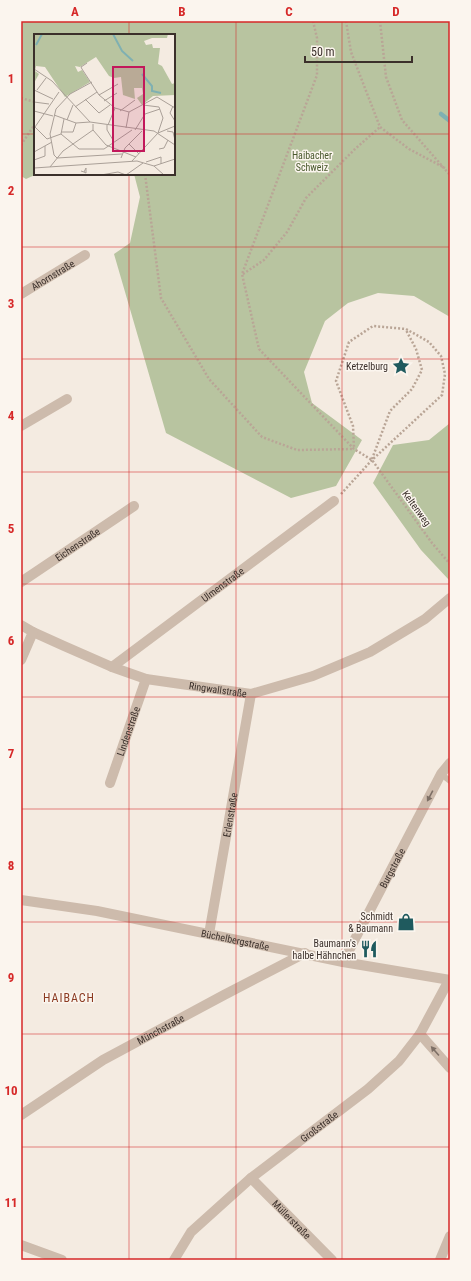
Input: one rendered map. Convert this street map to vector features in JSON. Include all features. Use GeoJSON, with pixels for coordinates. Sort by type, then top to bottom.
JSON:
{"type":"FeatureCollection","features":[{"type":"Feature","properties":{"kind":"street","name":"Ahornstraße"},"geometry":{"type":"LineString","coordinates":[[21,294],[85,255]]}},
{"type":"Feature","properties":{"kind":"street"},"geometry":{"type":"LineString","coordinates":[[21,426],[67,399]]}},
{"type":"Feature","properties":{"kind":"street","name":"Ulmenstraße"},"geometry":{"type":"LineString","coordinates":[[112,667],[334,501]]}},
{"type":"Feature","properties":{"kind":"street","name":"Eichenstraße"},"geometry":{"type":"LineString","coordinates":[[21,582],[134,506]]}},
{"type":"Feature","properties":{"kind":"street","name":"Ringwallstraße"},"geometry":{"type":"LineString","coordinates":[[21,625],[33,632],[112,667],[146,679],[251,694],[313,676],[370,652],[425,619],[450,598]]}},
{"type":"Feature","properties":{"kind":"street"},"geometry":{"type":"LineString","coordinates":[[21,660],[33,632]]}},
{"type":"Feature","properties":{"kind":"street","name":"Lindenstraße"},"geometry":{"type":"LineString","coordinates":[[110,783],[146,679]]}},
{"type":"Feature","properties":{"kind":"street","name":"Erlenstraße"},"geometry":{"type":"LineString","coordinates":[[209,934],[251,694]]}},
{"type":"Feature","properties":{"kind":"street","name":"Burgstraße"},"geometry":{"type":"LineString","coordinates":[[343,962],[441,774],[450,763]]}},
{"type":"Feature","properties":{"kind":"street","name":"Büchelbergstraße"},"geometry":{"type":"LineString","coordinates":[[21,900],[97,911],[343,962],[449,980]]}},
{"type":"Feature","properties":{"kind":"street","name":"Münchstraße"},"geometry":{"type":"LineString","coordinates":[[21,1115],[103,1060],[305,953]]}},
{"type":"Feature","properties":{"kind":"street","name":"Großstraße"},"geometry":{"type":"LineString","coordinates":[[174,1260],[191,1232],[251,1178],[368,1089],[399,1062],[420,1034],[449,980]]}},
{"type":"Feature","properties":{"kind":"street"},"geometry":{"type":"LineString","coordinates":[[420,1034],[450,1068]]}},
{"type":"Feature","properties":{"kind":"street","name":"Müllerstraße"},"geometry":{"type":"LineString","coordinates":[[251,1178],[332,1260]]}},
{"type":"Feature","properties":{"kind":"street"},"geometry":{"type":"LineString","coordinates":[[440,1260],[450,1236]]}},
{"type":"Feature","properties":{"kind":"street"},"geometry":{"type":"LineString","coordinates":[[21,1246],[62,1260]]}},
{"type":"Feature","properties":{"kind":"lane"},"geometry":{"type":"LineString","coordinates":[[441,774],[450,781]]}},
{"type":"Feature","properties":{"kind":"path"},"geometry":{"type":"LineString","coordinates":[[313,21],[317,38],[317,75],[242,274],[259,349],[354,449],[372,460]]}},
{"type":"Feature","properties":{"kind":"path"},"geometry":{"type":"LineString","coordinates":[[346,21],[350,52],[380,127],[409,149],[445,168]]}},
{"type":"Feature","properties":{"kind":"path"},"geometry":{"type":"LineString","coordinates":[[380,21],[386,77],[402,120],[450,174]]}},
{"type":"Feature","properties":{"kind":"path"},"geometry":{"type":"LineString","coordinates":[[21,98],[34,102]]}},
{"type":"Feature","properties":{"kind":"path"},"geometry":{"type":"LineString","coordinates":[[21,145],[34,126]]}},
{"type":"Feature","properties":{"kind":"path"},"geometry":{"type":"LineString","coordinates":[[242,274],[264,260],[287,232],[306,198],[345,158],[380,127]]}},
{"type":"Feature","properties":{"kind":"path"},"geometry":{"type":"LineString","coordinates":[[145,175],[160,298],[209,379],[262,437],[297,450],[354,449]]}},
{"type":"Feature","properties":{"kind":"path"},"geometry":{"type":"LineString","coordinates":[[334,501],[372,460],[442,395],[445,374],[441,356],[429,342],[406,329],[373,326],[350,342],[336,381],[353,426],[354,449]]}},
{"type":"Feature","properties":{"kind":"path"},"geometry":{"type":"LineString","coordinates":[[372,460],[390,411],[412,389],[422,370],[416,349],[406,329]]}},
{"type":"Feature","properties":{"kind":"path","name":"Keltenweg"},"geometry":{"type":"LineString","coordinates":[[372,460],[432,543],[450,564]]}},
{"type":"Feature","properties":{"kind":"green space","name":"Haibacher Schweiz"},"geometry":{"type":"Polygon","coordinates":[[[21,21],[450,21],[450,317],[414,296],[378,293],[348,303],[325,321],[304,372],[312,403],[362,440],[336,486],[291,498],[166,433],[114,254],[130,243],[140,197],[134,175],[175,175],[175,34],[34,34],[35,175],[26,179],[21,176],[21,21]]]}},
{"type":"Feature","properties":{"kind":"green space"},"geometry":{"type":"Polygon","coordinates":[[[450,423],[449,580],[421,550],[373,483],[393,445],[429,440],[450,423]]]}},
{"type":"Feature","properties":{"kind":"waterway","name":"HAIBACH"},"geometry":{"type":"LineString","coordinates":[[441,114],[450,121]]}},
{"type":"Feature","properties":{"kind":"place","name":"Ketzelburg"},"geometry":{"type":"Point","coordinates":[401,366]}},
{"type":"Feature","properties":{"kind":"place","name":"Schmidt & Baumann"},"geometry":{"type":"Point","coordinates":[406,922]}},
{"type":"Feature","properties":{"kind":"place","name":"Baumann's halbe Hähnchen"},"geometry":{"type":"Point","coordinates":[369,949]}},
{"type":"Feature","properties":{"kind":"district","name":"HAIBACH"},"geometry":{"type":"Point","coordinates":[69,998]}}]}
